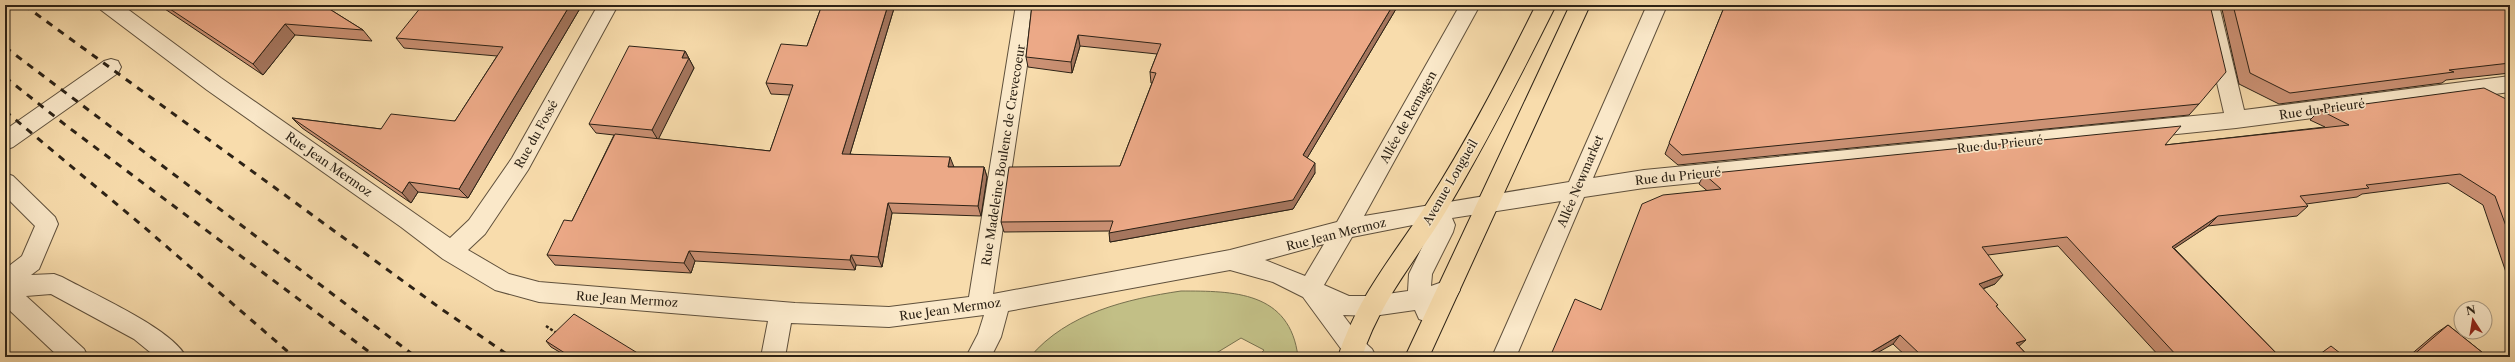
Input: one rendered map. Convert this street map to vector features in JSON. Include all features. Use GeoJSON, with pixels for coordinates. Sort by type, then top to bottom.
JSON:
{"type":"FeatureCollection","features":[{"type":"Feature","properties":{"kind":"main road","name":"Avenue Longueil"},"geometry":{"type":"LineString","coordinates":[[1356,354],[1373,306],[1433,212],[1463,160],[1546,5]]}},
{"type":"Feature","properties":{"kind":"main road"},"geometry":{"type":"LineString","coordinates":[[1417,357],[1490,202],[1527,115],[1580,5]]}},
{"type":"Feature","properties":{"kind":"street","name":"Rue Jean Mermoz"},"geometry":{"type":"LineString","coordinates":[[108,5],[214,84],[409,220],[451,252],[503,283],[539,292],[780,312],[889,317],[989,304],[1230,260],[1346,229],[1490,202]]}},
{"type":"Feature","properties":{"kind":"street","name":"Rue du Fossé"},"geometry":{"type":"LineString","coordinates":[[451,252],[477,228],[520,164],[608,5]]}},
{"type":"Feature","properties":{"kind":"street","name":"Rue Madeleine Boulenc de Crevecoeur"},"geometry":{"type":"LineString","coordinates":[[978,357],[988,338],[989,304],[1026,5]]}},
{"type":"Feature","properties":{"kind":"street","name":"Allée de Remagen"},"geometry":{"type":"LineString","coordinates":[[1310,288],[1346,229],[1470,5]]}},
{"type":"Feature","properties":{"kind":"street","name":"Allée Newmarket"},"geometry":{"type":"LineString","coordinates":[[1504,357],[1657,5]]}},
{"type":"Feature","properties":{"kind":"street"},"geometry":{"type":"LineString","coordinates":[[2209,5],[2236,120]]}},
{"type":"Feature","properties":{"kind":"street"},"geometry":{"type":"LineString","coordinates":[[5,141],[111,67]]}},
{"type":"Feature","properties":{"kind":"street","name":"Rue du Prieuré"},"geometry":{"type":"LineString","coordinates":[[1490,202],[1644,179],[2236,120],[2510,84]]}},
{"type":"Feature","properties":{"kind":"street"},"geometry":{"type":"LineString","coordinates":[[5,182],[47,224],[31,262],[5,283]]}},
{"type":"Feature","properties":{"kind":"street"},"geometry":{"type":"LineString","coordinates":[[1432,325],[1422,299],[1419,278],[1442,235],[1444,225],[1433,212]]}},
{"type":"Feature","properties":{"kind":"street","name":"Rue Jean Mermoz"},"geometry":{"type":"LineString","coordinates":[[1230,260],[1256,266],[1310,288],[1347,306],[1373,306],[1422,299],[1448,290]]}},
{"type":"Feature","properties":{"kind":"street"},"geometry":{"type":"LineString","coordinates":[[5,287],[54,284],[142,332],[174,357]]}},
{"type":"Feature","properties":{"kind":"street"},"geometry":{"type":"LineString","coordinates":[[1310,288],[1356,354]]}},
{"type":"Feature","properties":{"kind":"street"},"geometry":{"type":"LineString","coordinates":[[5,291],[76,357]]}},
{"type":"Feature","properties":{"kind":"street"},"geometry":{"type":"LineString","coordinates":[[773,357],[780,312]]}},
{"type":"Feature","properties":{"kind":"path"},"geometry":{"type":"LineString","coordinates":[[541,323],[566,338]]}},
{"type":"Feature","properties":{"kind":"shaded area"},"geometry":{"type":"Polygon","coordinates":[[[1181,291],[1239,294],[1256,299],[1271,307],[1284,319],[1293,335],[1298,357],[1258,357],[1264,350],[1241,338],[1218,352],[1203,357],[1030,357],[1045,342],[1062,329],[1099,310],[1140,298],[1181,291]]]}},
{"type":"Feature","properties":{"kind":"building"},"geometry":{"type":"Polygon","coordinates":[[[164,5],[323,5],[363,30],[285,24],[253,64],[164,5]]]}},
{"type":"Feature","properties":{"kind":"building"},"geometry":{"type":"Polygon","coordinates":[[[429,5],[570,5],[459,189],[409,182],[402,193],[292,118],[381,129],[391,114],[455,121],[503,47],[396,38],[421,7],[427,7],[429,5]]]}},
{"type":"Feature","properties":{"kind":"building"},"geometry":{"type":"Polygon","coordinates":[[[822,5],[888,5],[842,154],[950,157],[948,167],[984,167],[978,206],[888,203],[878,257],[851,255],[850,260],[689,251],[684,263],[547,255],[564,220],[572,221],[615,134],[770,151],[793,85],[766,83],[781,44],[807,46],[822,5]]]}},
{"type":"Feature","properties":{"kind":"building"},"geometry":{"type":"Polygon","coordinates":[[[1032,5],[1393,5],[1303,155],[1315,163],[1293,200],[1109,233],[1113,221],[1001,222],[1009,167],[1120,166],[1156,73],[1150,72],[1161,44],[1078,35],[1071,62],[1026,57],[1032,5]]]}},
{"type":"Feature","properties":{"kind":"building"},"geometry":{"type":"Polygon","coordinates":[[[1725,5],[2210,5],[2226,72],[2199,104],[1682,155],[1669,143],[1725,5]]]}},
{"type":"Feature","properties":{"kind":"building"},"geometry":{"type":"Polygon","coordinates":[[[2233,5],[2510,5],[2510,63],[2449,70],[2454,72],[2290,93],[2250,73],[2233,5]]]}},
{"type":"Feature","properties":{"kind":"building"},"geometry":{"type":"Polygon","coordinates":[[[629,46],[685,51],[682,58],[689,58],[652,130],[589,124],[629,46]]]}},
{"type":"Feature","properties":{"kind":"building"},"geometry":{"type":"Polygon","coordinates":[[[2484,88],[2510,101],[2510,237],[2495,196],[2460,174],[2366,185],[2369,188],[2300,196],[2308,206],[2218,216],[2172,247],[2280,357],[2178,357],[2067,237],[1982,247],[2003,275],[1979,284],[2026,340],[2016,343],[2029,357],[1923,357],[1900,335],[1863,357],[1550,357],[1575,299],[1601,310],[1642,204],[1663,195],[1721,189],[1704,174],[2181,126],[2165,145],[2349,125],[2320,110],[2484,88]]]}},
{"type":"Feature","properties":{"kind":"building"},"geometry":{"type":"Polygon","coordinates":[[[574,314],[644,357],[571,357],[546,341],[574,314]]]}},
{"type":"Feature","properties":{"kind":"building"},"geometry":{"type":"Polygon","coordinates":[[[2448,325],[2453,329],[2453,340],[2467,340],[2488,357],[2411,357],[2448,325]]]}},
{"type":"Feature","properties":{"kind":"building"},"geometry":{"type":"Polygon","coordinates":[[[2331,346],[2345,357],[2316,357],[2331,346]]]}},
{"type":"Feature","properties":{"kind":"railway"},"geometry":{"type":"LineString","coordinates":[[24,5],[440,308],[511,357]]}},
{"type":"Feature","properties":{"kind":"railway"},"geometry":{"type":"LineString","coordinates":[[5,47],[416,357]]}},
{"type":"Feature","properties":{"kind":"railway"},"geometry":{"type":"LineString","coordinates":[[5,77],[68,127],[376,357]]}},
{"type":"Feature","properties":{"kind":"railway"},"geometry":{"type":"LineString","coordinates":[[5,111],[144,227],[294,357]]}}]}
